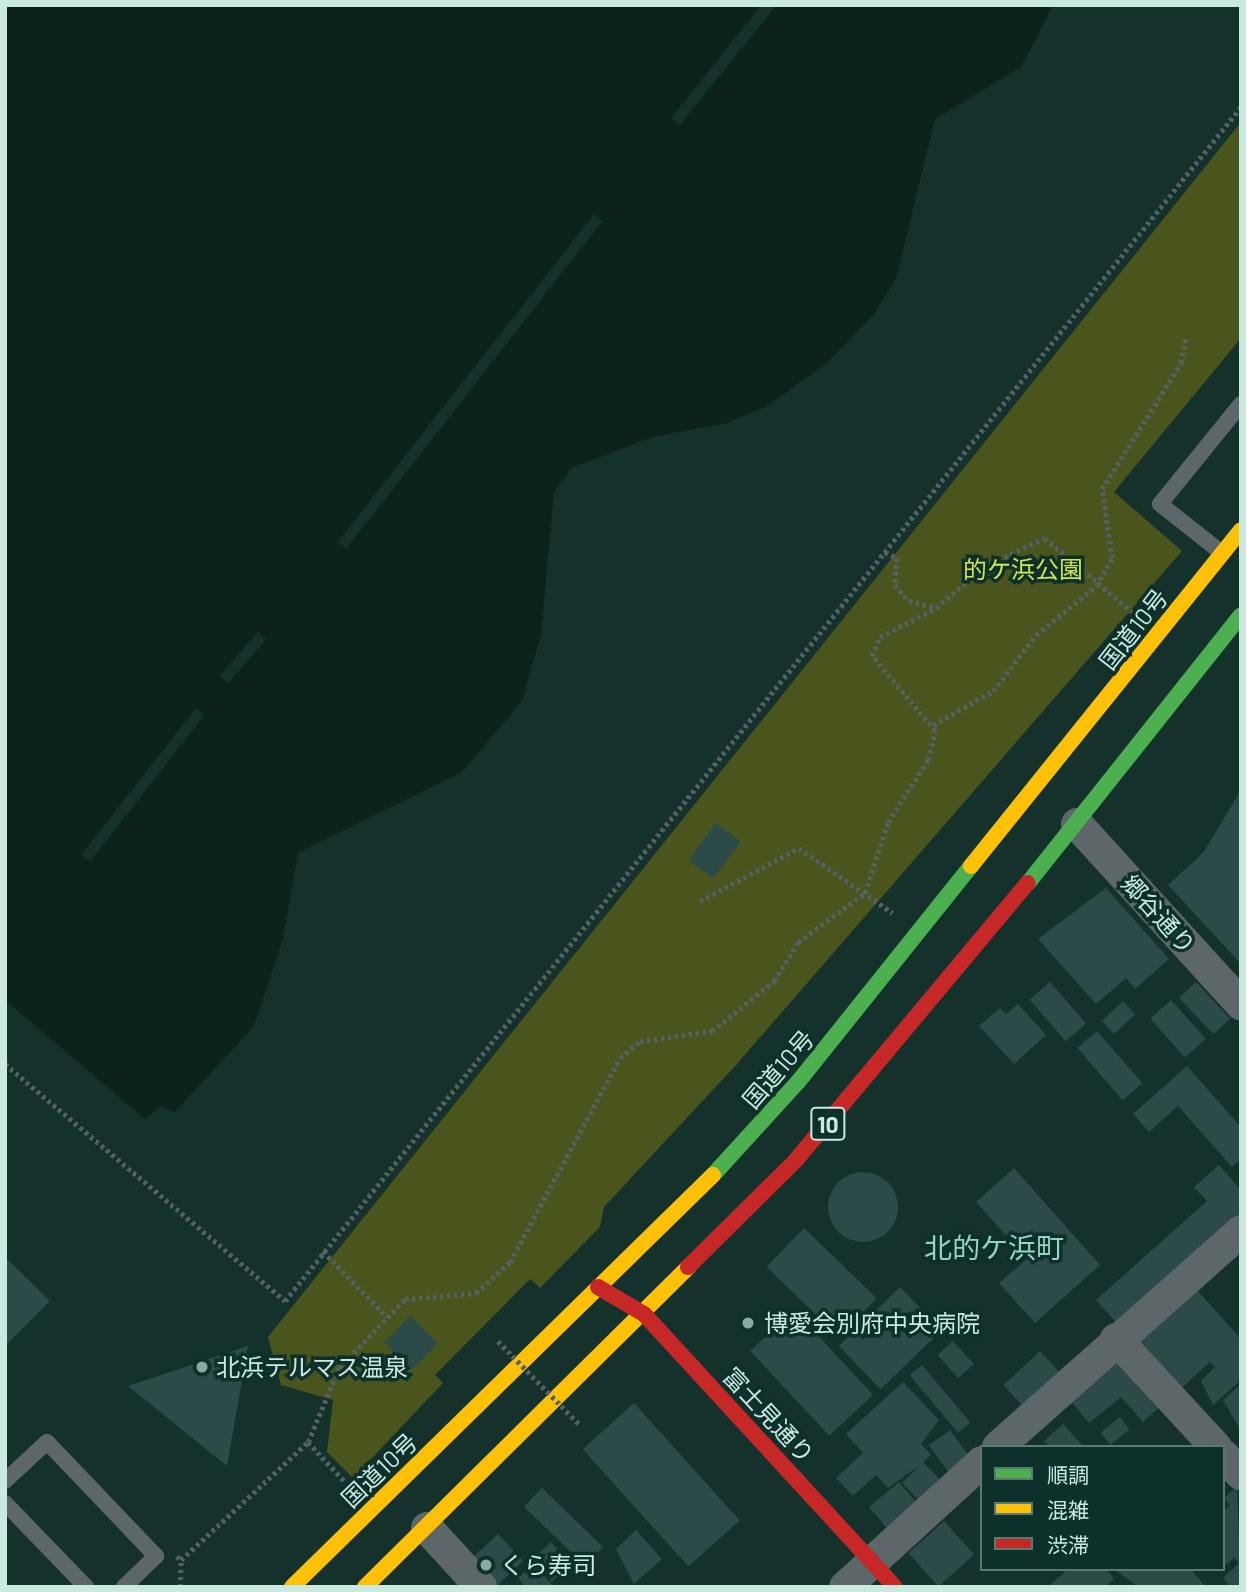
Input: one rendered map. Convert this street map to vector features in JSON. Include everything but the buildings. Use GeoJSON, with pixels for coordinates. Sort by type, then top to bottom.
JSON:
{"type":"FeatureCollection","features":[{"type":"Feature","properties":{"kind":"main road","name":"国道10号"},"geometry":{"type":"LineString","coordinates":[[292,1587],[598,1287],[798,1082],[1235,548]]}},
{"type":"Feature","properties":{"kind":"main road","name":"10"},"geometry":{"type":"LineString","coordinates":[[365,1587],[631,1337],[644,1314],[855,1095],[1077,824],[1241,615]]}},
{"type":"Feature","properties":{"kind":"main road","name":"富士見通り"},"geometry":{"type":"LineString","coordinates":[[598,1287],[644,1314],[854,1577],[895,1587]]}},
{"type":"Feature","properties":{"kind":"main road"},"geometry":{"type":"LineString","coordinates":[[598,1287],[631,1337]]}},
{"type":"Feature","properties":{"kind":"street","name":"郷谷通り"},"geometry":{"type":"LineString","coordinates":[[1077,824],[1241,1004]]}},
{"type":"Feature","properties":{"kind":"street"},"geometry":{"type":"LineString","coordinates":[[1000,1445],[1116,1339],[1241,1231]]}},
{"type":"Feature","properties":{"kind":"street"},"geometry":{"type":"LineString","coordinates":[[1116,1339],[1214,1445]]}},
{"type":"Feature","properties":{"kind":"street"},"geometry":{"type":"LineString","coordinates":[[1225,1457],[1241,1474]]}},
{"type":"Feature","properties":{"kind":"street"},"geometry":{"type":"LineString","coordinates":[[854,1577],[980,1464]]}},
{"type":"Feature","properties":{"kind":"street"},"geometry":{"type":"LineString","coordinates":[[427,1528],[481,1587]]}},
{"type":"Feature","properties":{"kind":"lane"},"geometry":{"type":"LineString","coordinates":[[1235,548],[1160,504],[1241,404]]}},
{"type":"Feature","properties":{"kind":"lane"},"geometry":{"type":"LineString","coordinates":[[5,1481],[47,1442],[156,1556],[124,1587]]}},
{"type":"Feature","properties":{"kind":"lane"},"geometry":{"type":"LineString","coordinates":[[5,1503],[86,1587]]}},
{"type":"Feature","properties":{"kind":"path"},"geometry":{"type":"LineString","coordinates":[[5,1064],[285,1301],[1241,107]]}},
{"type":"Feature","properties":{"kind":"path"},"geometry":{"type":"LineString","coordinates":[[933,725],[993,691],[1036,635],[1096,586],[1112,558],[1102,489],[1181,363],[1186,336]]}},
{"type":"Feature","properties":{"kind":"path"},"geometry":{"type":"LineString","coordinates":[[180,1587],[181,1560],[307,1442],[339,1368],[405,1299],[476,1293],[510,1262],[620,1058],[640,1041],[712,1031],[774,981],[798,942],[865,893],[888,822],[928,760],[933,725],[872,656],[880,637],[936,608],[985,566],[1045,538],[1096,586],[1138,617]]}},
{"type":"Feature","properties":{"kind":"path"},"geometry":{"type":"LineString","coordinates":[[885,552],[897,558],[895,585],[909,601],[936,608]]}},
{"type":"Feature","properties":{"kind":"path"},"geometry":{"type":"LineString","coordinates":[[700,901],[799,848],[897,916]]}},
{"type":"Feature","properties":{"kind":"path"},"geometry":{"type":"LineString","coordinates":[[323,1251],[387,1317]]}},
{"type":"Feature","properties":{"kind":"path"},"geometry":{"type":"LineString","coordinates":[[498,1340],[579,1424]]}},
{"type":"Feature","properties":{"kind":"path"},"geometry":{"type":"LineString","coordinates":[[307,1442],[371,1509]]}},
{"type":"Feature","properties":{"kind":"path"},"geometry":{"type":"LineString","coordinates":[[156,1556],[167,1546],[181,1560]]}},
{"type":"Feature","properties":{"kind":"green space","name":"的ケ浜公園"},"geometry":{"type":"Polygon","coordinates":[[[1241,122],[1241,338],[1114,492],[1182,551],[737,1064],[604,1207],[600,1227],[540,1288],[530,1279],[435,1375],[443,1383],[353,1478],[327,1452],[333,1400],[281,1385],[268,1337],[1241,122]]]}},
{"type":"Feature","properties":{"kind":"water"},"geometry":{"type":"Polygon","coordinates":[[[5,5],[1053,5],[1021,67],[935,119],[896,279],[874,314],[828,362],[767,406],[727,423],[653,437],[571,468],[554,492],[541,635],[522,701],[462,772],[298,853],[283,939],[254,1026],[175,1112],[160,1106],[145,1119],[5,1000],[5,5]]]}},
{"type":"Feature","properties":{"kind":"pier"},"geometry":{"type":"Polygon","coordinates":[[[761,5],[777,5],[680,125],[671,118],[761,5]]]}},
{"type":"Feature","properties":{"kind":"pier"},"geometry":{"type":"Polygon","coordinates":[[[594,214],[603,221],[347,549],[338,542],[594,214]]]}},
{"type":"Feature","properties":{"kind":"pier"},"geometry":{"type":"Polygon","coordinates":[[[258,632],[266,639],[228,683],[220,676],[258,632]]]}},
{"type":"Feature","properties":{"kind":"pier"},"geometry":{"type":"Polygon","coordinates":[[[196,708],[205,715],[90,861],[81,855],[196,708]]]}},
{"type":"Feature","properties":{"kind":"traffic: fast"},"geometry":{"type":"LineString","coordinates":[[1028,883],[1241,615]]}},
{"type":"Feature","properties":{"kind":"traffic: fast"},"geometry":{"type":"LineString","coordinates":[[713,1175],[798,1082],[971,866]]}},
{"type":"Feature","properties":{"kind":"traffic: slow"},"geometry":{"type":"LineString","coordinates":[[971,866],[1241,530]]}},
{"type":"Feature","properties":{"kind":"traffic: slow"},"geometry":{"type":"LineString","coordinates":[[292,1587],[713,1175]]}},
{"type":"Feature","properties":{"kind":"traffic: slow"},"geometry":{"type":"LineString","coordinates":[[365,1587],[688,1267]]}},
{"type":"Feature","properties":{"kind":"traffic: jam"},"geometry":{"type":"LineString","coordinates":[[688,1267],[796,1160],[1028,883]]}},
{"type":"Feature","properties":{"kind":"traffic: jam"},"geometry":{"type":"LineString","coordinates":[[598,1287],[644,1314],[895,1587]]}},
{"type":"Feature","properties":{"kind":"place","name":"博愛会別府中央病院"},"geometry":{"type":"Point","coordinates":[748,1323]}},
{"type":"Feature","properties":{"kind":"place","name":"北浜テルマス温泉"},"geometry":{"type":"Point","coordinates":[202,1367]}},
{"type":"Feature","properties":{"kind":"place","name":"くら寿司"},"geometry":{"type":"Point","coordinates":[486,1565]}},
{"type":"Feature","properties":{"kind":"district","name":"北的ケ浜町"},"geometry":{"type":"Point","coordinates":[994,1247]}}]}
